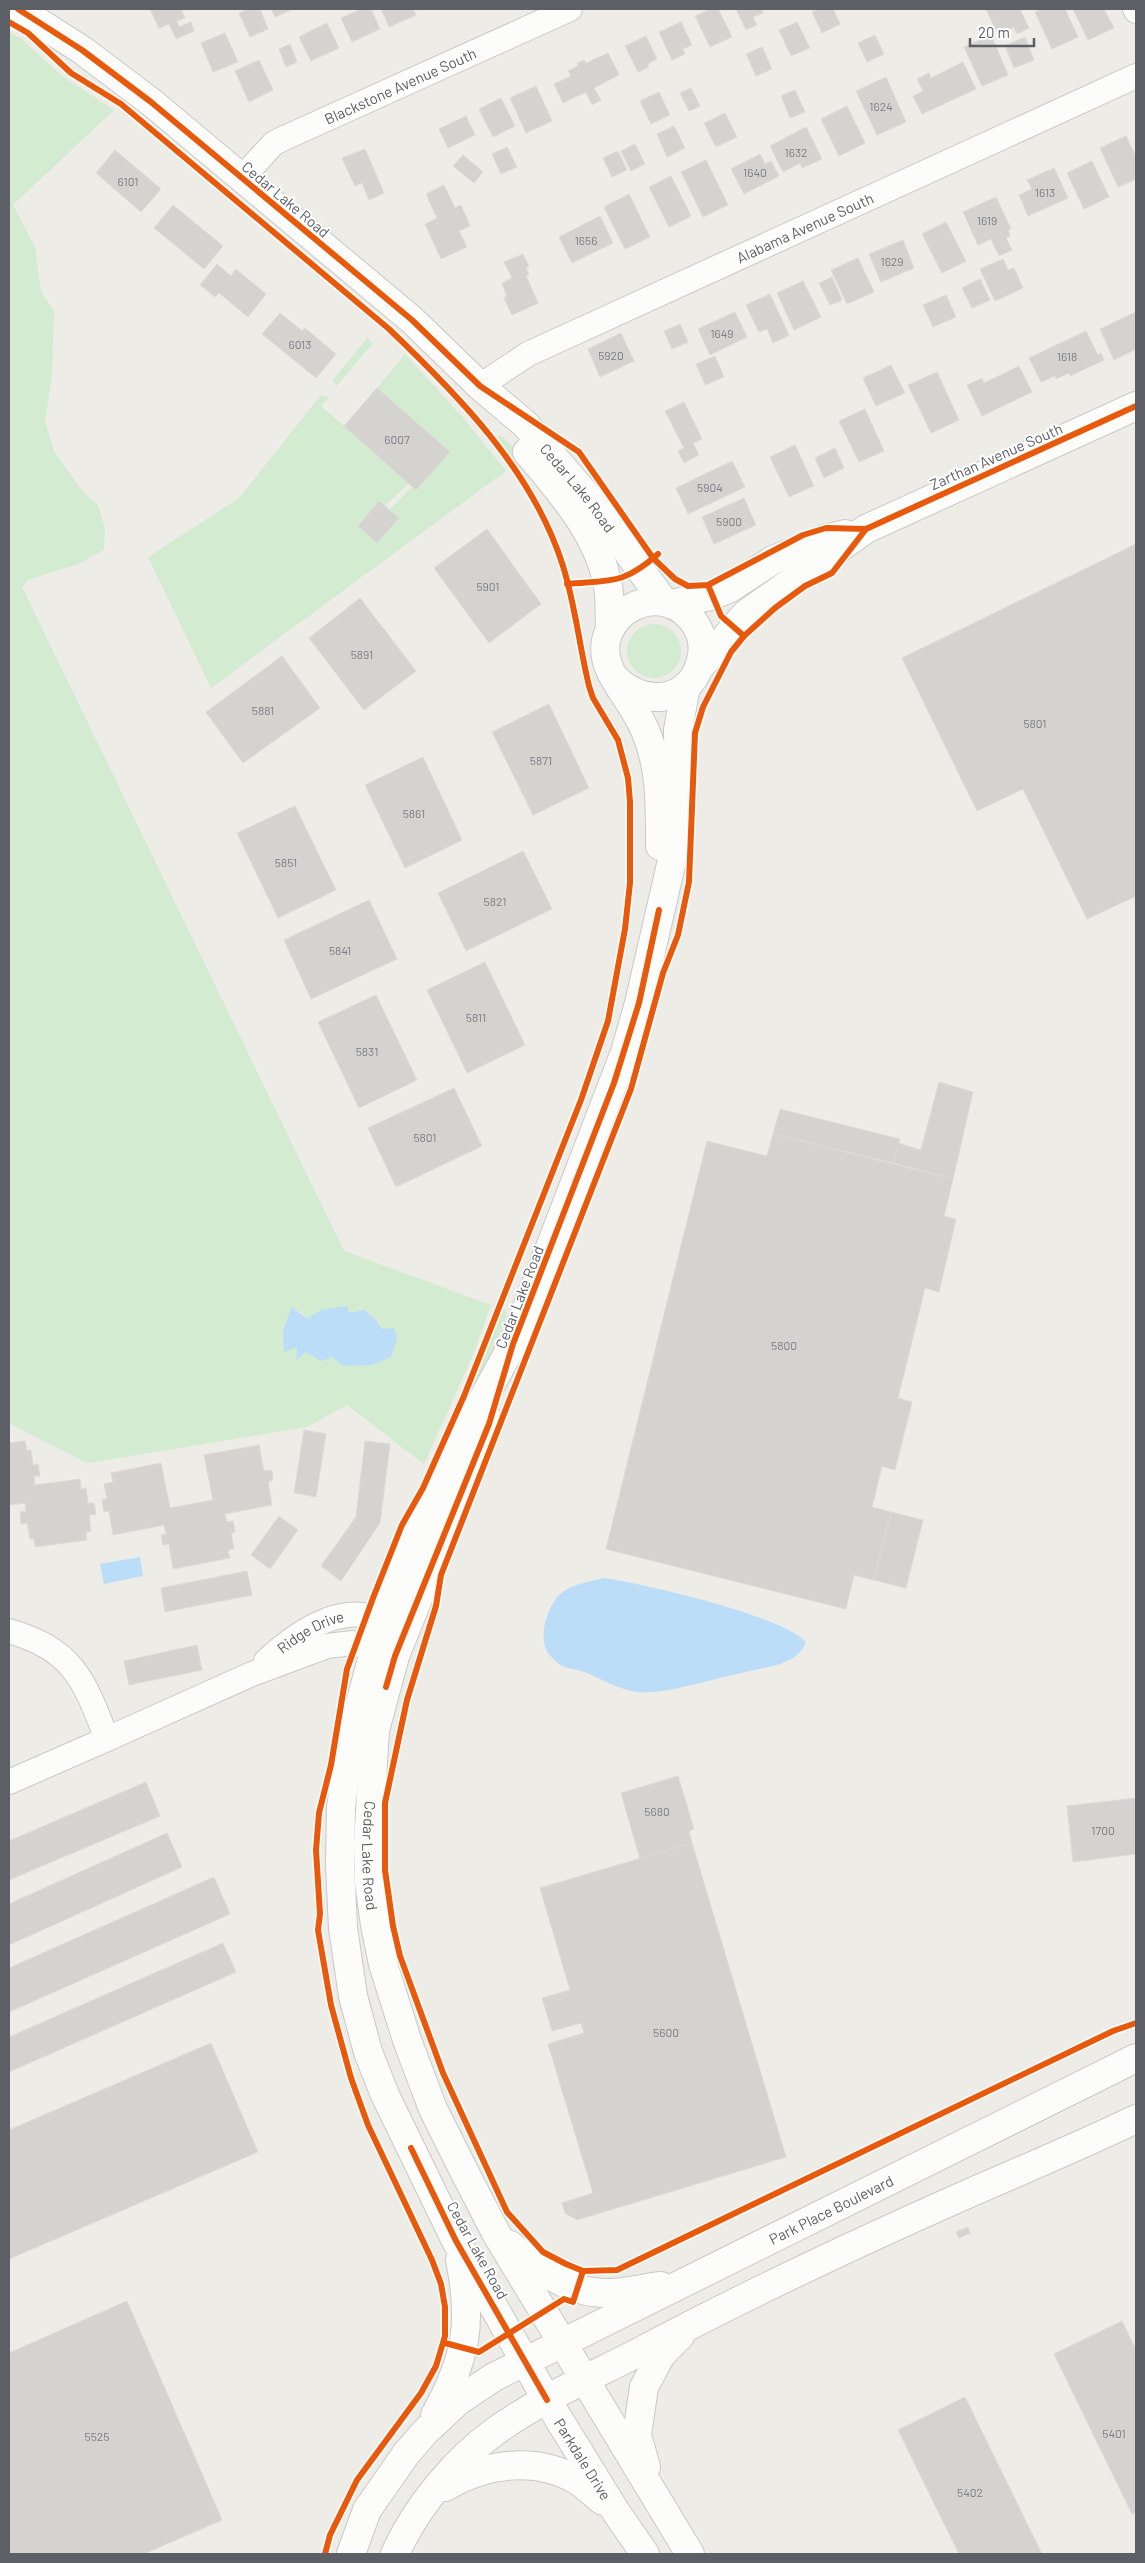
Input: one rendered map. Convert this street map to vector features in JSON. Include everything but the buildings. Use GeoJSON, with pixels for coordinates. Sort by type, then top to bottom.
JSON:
{"type":"FeatureCollection","features":[{"type":"Feature","properties":{"kind":"street","name":"Cedar Lake Road"},"geometry":{"type":"LineString","coordinates":[[18,9],[42,22],[118,76],[418,325],[480,386],[526,424],[566,469],[668,603],[688,615],[699,631],[702,650],[678,730],[679,830],[639,1003],[614,1083],[513,1344],[468,1428],[413,1545],[396,1624],[349,1743],[341,1808],[342,1912],[348,1969],[368,2052],[385,2095],[456,2241],[526,2362]]}},
{"type":"Feature","properties":{"kind":"street","name":"Blackstone Avenue South"},"geometry":{"type":"LineString","coordinates":[[242,178],[273,144],[280,140],[570,9]]}},
{"type":"Feature","properties":{"kind":"street","name":"Alabama Avenue South"},"geometry":{"type":"LineString","coordinates":[[480,386],[528,354],[1136,76]]}},
{"type":"Feature","properties":{"kind":"street","name":"Cedar Lake Road"},"geometry":{"type":"LineString","coordinates":[[480,386],[516,438],[568,502],[583,525],[607,581],[610,630],[606,656],[616,679],[645,730],[659,782],[659,910]]}},
{"type":"Feature","properties":{"kind":"street","name":"Zarthan Avenue South"},"geometry":{"type":"LineString","coordinates":[[693,677],[746,614],[866,529],[1136,406]]}},
{"type":"Feature","properties":{"kind":"street","name":"Zarthan Avenue South"},"geometry":{"type":"LineString","coordinates":[[668,603],[711,596],[730,588],[774,560],[824,539],[866,529]]}},
{"type":"Feature","properties":{"kind":"street"},"geometry":{"type":"LineString","coordinates":[[610,630],[616,620],[629,608],[646,602],[668,603]]}},
{"type":"Feature","properties":{"kind":"street"},"geometry":{"type":"LineString","coordinates":[[616,679],[631,692],[650,698],[675,693],[693,677]]}},
{"type":"Feature","properties":{"kind":"street","name":"Ridge Drive"},"geometry":{"type":"LineString","coordinates":[[252,1674],[279,1649],[306,1630],[335,1618],[362,1614],[396,1624]]}},
{"type":"Feature","properties":{"kind":"street"},"geometry":{"type":"LineString","coordinates":[[9,1631],[22,1635],[62,1655],[80,1678],[106,1739]]}},
{"type":"Feature","properties":{"kind":"street","name":"Ridge Drive"},"geometry":{"type":"LineString","coordinates":[[9,1782],[252,1674],[327,1646],[353,1644],[384,1652]]}},
{"type":"Feature","properties":{"kind":"street","name":"Cedar Lake Road"},"geometry":{"type":"LineString","coordinates":[[384,1652],[373,1746],[368,1845],[369,1882],[374,1925],[383,1964],[395,2004],[433,2109],[496,2233],[585,2381]]}},
{"type":"Feature","properties":{"kind":"street","name":"Park Place Boulevard"},"geometry":{"type":"LineString","coordinates":[[526,2362],[677,2284],[1136,2058]]}},
{"type":"Feature","properties":{"kind":"street"},"geometry":{"type":"LineString","coordinates":[[395,2554],[401,2541],[431,2496],[462,2460],[497,2430],[547,2400],[693,2324],[895,2227],[1136,2119]]}},
{"type":"Feature","properties":{"kind":"street"},"geometry":{"type":"LineString","coordinates":[[496,2233],[548,2275],[578,2287],[602,2293],[677,2284]]}},
{"type":"Feature","properties":{"kind":"street"},"geometry":{"type":"LineString","coordinates":[[425,2432],[453,2383],[464,2348],[467,2318],[466,2294],[456,2241]]}},
{"type":"Feature","properties":{"kind":"street"},"geometry":{"type":"LineString","coordinates":[[656,2500],[637,2435],[642,2396],[644,2387],[661,2355],[693,2324]]}},
{"type":"Feature","properties":{"kind":"street"},"geometry":{"type":"LineString","coordinates":[[352,2554],[367,2510],[400,2462],[425,2432],[458,2401],[494,2377],[526,2362]]}},
{"type":"Feature","properties":{"kind":"street","name":"Parkdale Drive"},"geometry":{"type":"LineString","coordinates":[[526,2362],[547,2400],[616,2512],[646,2554]]}},
{"type":"Feature","properties":{"kind":"street"},"geometry":{"type":"LineString","coordinates":[[585,2381],[690,2554]]}},
{"type":"Feature","properties":{"kind":"street"},"geometry":{"type":"LineString","coordinates":[[431,2496],[463,2477],[495,2467],[530,2465],[547,2468],[578,2481],[616,2512]]}},
{"type":"Feature","properties":{"kind":"green space"},"geometry":{"type":"Polygon","coordinates":[[[9,32],[22,39],[62,76],[114,110],[13,205],[35,247],[41,291],[54,312],[52,376],[45,421],[54,451],[83,492],[98,505],[105,528],[104,550],[78,564],[28,580],[22,587],[344,1251],[491,1305],[472,1357],[424,1464],[347,1405],[307,1427],[87,1463],[9,1423],[9,32]],[[347,1307],[307,1319],[299,1311],[284,1352],[297,1346],[296,1359],[306,1352],[382,1329],[376,1320],[348,1313],[347,1307]]]}},
{"type":"Feature","properties":{"kind":"green space"},"geometry":{"type":"Polygon","coordinates":[[[368,337],[372,344],[336,387],[333,380],[368,337]]]}},
{"type":"Feature","properties":{"kind":"green space"},"geometry":{"type":"Polygon","coordinates":[[[405,354],[465,420],[506,471],[211,688],[148,557],[239,498],[321,395],[329,397],[321,406],[409,483],[385,506],[379,501],[358,526],[377,543],[399,518],[389,510],[412,487],[416,490],[449,452],[377,388],[405,354]]]}},
{"type":"Feature","properties":{"kind":"green space"},"geometry":{"type":"Polygon","coordinates":[[[501,435],[524,458],[514,465],[495,440],[501,435]]]}},
{"type":"Feature","properties":{"kind":"green space"},"geometry":{"type":"Polygon","coordinates":[[[654,624],[664,626],[673,632],[679,641],[681,651],[679,661],[673,670],[664,676],[654,678],[644,676],[635,670],[629,661],[627,651],[629,641],[635,632],[644,626],[654,624]]]}},
{"type":"Feature","properties":{"kind":"green space"},"geometry":{"type":"Polygon","coordinates":[[[501,1308],[507,1311],[506,1318],[481,1376],[433,1471],[501,1308]]]}},
{"type":"Feature","properties":{"kind":"water"},"geometry":{"type":"Polygon","coordinates":[[[347,1306],[349,1313],[364,1310],[376,1320],[382,1329],[394,1328],[397,1339],[391,1357],[372,1365],[343,1366],[332,1357],[321,1361],[306,1352],[296,1360],[297,1347],[284,1352],[283,1330],[292,1307],[307,1319],[321,1310],[347,1306]]]}},
{"type":"Feature","properties":{"kind":"water"},"geometry":{"type":"Polygon","coordinates":[[[140,1557],[143,1576],[104,1584],[100,1564],[140,1557]]]}},
{"type":"Feature","properties":{"kind":"water"},"geometry":{"type":"Polygon","coordinates":[[[604,1578],[679,1594],[742,1611],[770,1621],[792,1632],[806,1642],[796,1656],[780,1664],[662,1691],[637,1692],[623,1689],[581,1671],[562,1666],[549,1655],[545,1646],[544,1629],[546,1620],[558,1596],[573,1586],[604,1578]]]}},
{"type":"Feature","properties":{"kind":"cycle path"},"geometry":{"type":"LineString","coordinates":[[18,9],[82,50],[151,102],[412,320],[480,386],[579,452],[653,558],[675,579],[688,586],[708,585],[803,535],[826,528],[866,529],[1136,406]]}},
{"type":"Feature","properties":{"kind":"cycle path"},"geometry":{"type":"LineString","coordinates":[[9,22],[28,33],[71,73],[121,104],[389,329],[441,380],[490,436],[532,496],[549,529],[562,563],[574,608],[589,686],[593,698],[618,740],[628,778],[630,802],[630,883],[625,929],[608,1021],[581,1100],[464,1396],[423,1488],[402,1525],[347,1669],[331,1765],[319,1813],[316,1850],[320,1914],[318,1930],[331,2005],[351,2078],[368,2125],[432,2260],[441,2284],[445,2307],[445,2336],[436,2366],[421,2393],[357,2480],[330,2535],[325,2554]]}},
{"type":"Feature","properties":{"kind":"cycle path"},"geometry":{"type":"LineString","coordinates":[[866,529],[832,573],[805,586],[775,608],[744,636],[731,652],[703,707],[695,733],[689,882],[678,935],[663,973],[631,1089],[441,1575],[436,1606],[407,1700],[385,1803],[385,1870],[393,1926],[400,1956],[443,2073],[507,2212],[543,2252],[583,2271],[617,2270],[1113,2031],[1136,2023]]}},
{"type":"Feature","properties":{"kind":"cycle path"},"geometry":{"type":"LineString","coordinates":[[567,584],[616,579],[635,571],[658,554]]}},
{"type":"Feature","properties":{"kind":"cycle path"},"geometry":{"type":"LineString","coordinates":[[708,585],[721,616],[744,636]]}},
{"type":"Feature","properties":{"kind":"cycle path"},"geometry":{"type":"LineString","coordinates":[[386,1687],[395,1656],[489,1424],[513,1344],[614,1083],[639,1003],[659,910]]}},
{"type":"Feature","properties":{"kind":"cycle path"},"geometry":{"type":"LineString","coordinates":[[411,2148],[456,2241],[547,2400]]}},
{"type":"Feature","properties":{"kind":"cycle path"},"geometry":{"type":"LineString","coordinates":[[445,2343],[479,2352],[564,2299],[573,2302],[583,2271]]}}]}
